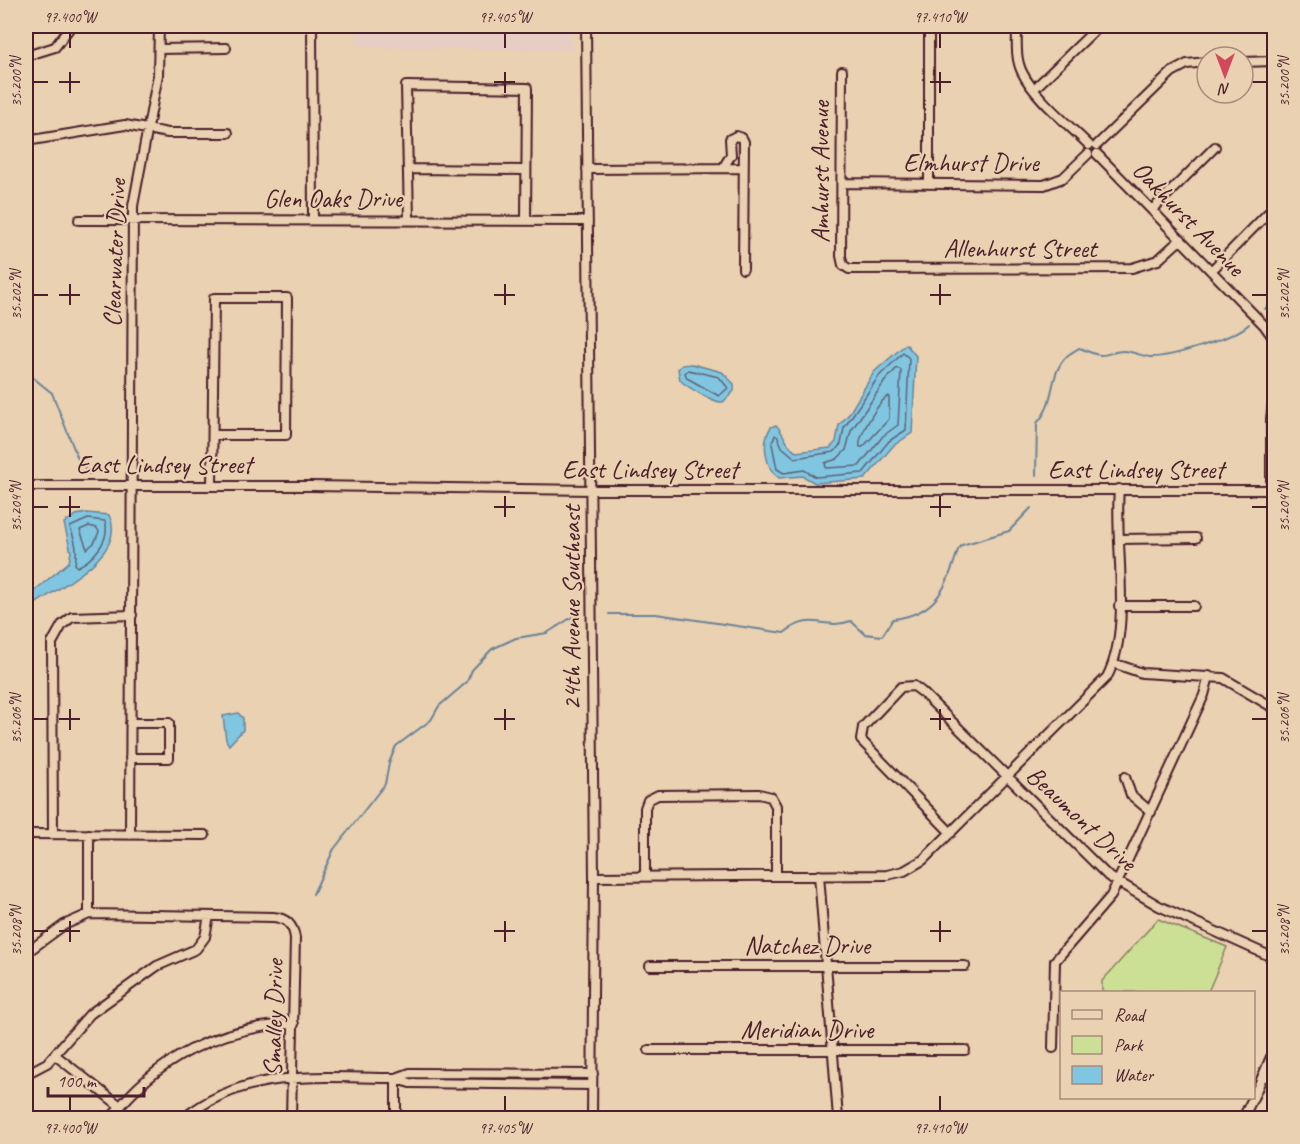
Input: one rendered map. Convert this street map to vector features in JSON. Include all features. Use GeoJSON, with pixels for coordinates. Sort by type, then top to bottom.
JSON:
{"type":"FeatureCollection","features":[{"type":"Feature","properties":{"kind":"street"},"geometry":{"type":"LineString","coordinates":[[26,56],[55,47],[71,26]]}},
{"type":"Feature","properties":{"kind":"street","name":"Clearwater Drive"},"geometry":{"type":"LineString","coordinates":[[130,835],[133,219],[134,194],[158,75],[159,26]]}},
{"type":"Feature","properties":{"kind":"street"},"geometry":{"type":"LineString","coordinates":[[312,26],[313,219]]}},
{"type":"Feature","properties":{"kind":"street","name":"24th Avenue Southeast"},"geometry":{"type":"LineString","coordinates":[[586,26],[592,490],[594,877],[592,1119]]}},
{"type":"Feature","properties":{"kind":"street"},"geometry":{"type":"LineString","coordinates":[[929,26],[929,183]]}},
{"type":"Feature","properties":{"kind":"street","name":"Oakhurst Avenue"},"geometry":{"type":"LineString","coordinates":[[1017,26],[1020,66],[1034,89],[1275,339]]}},
{"type":"Feature","properties":{"kind":"street"},"geometry":{"type":"LineString","coordinates":[[1034,89],[1099,26]]}},
{"type":"Feature","properties":{"kind":"street"},"geometry":{"type":"LineString","coordinates":[[159,49],[226,48]]}},
{"type":"Feature","properties":{"kind":"street"},"geometry":{"type":"LineString","coordinates":[[1255,62],[1275,61]]}},
{"type":"Feature","properties":{"kind":"street","name":"Elmhurst Drive"},"geometry":{"type":"LineString","coordinates":[[842,183],[1044,185],[1063,177],[1172,72],[1187,64],[1195,63]]}},
{"type":"Feature","properties":{"kind":"street","name":"Amhurst Avenue"},"geometry":{"type":"LineString","coordinates":[[842,71],[841,256],[843,265],[849,269]]}},
{"type":"Feature","properties":{"kind":"street"},"geometry":{"type":"LineString","coordinates":[[409,219],[406,86],[527,88],[526,220]]}},
{"type":"Feature","properties":{"kind":"street"},"geometry":{"type":"LineString","coordinates":[[26,141],[125,125],[175,133],[228,133]]}},
{"type":"Feature","properties":{"kind":"street"},"geometry":{"type":"LineString","coordinates":[[723,168],[730,155],[729,142],[736,136],[742,138],[744,142],[743,269]]}},
{"type":"Feature","properties":{"kind":"street"},"geometry":{"type":"LineString","coordinates":[[1152,210],[1215,147]]}},
{"type":"Feature","properties":{"kind":"street"},"geometry":{"type":"LineString","coordinates":[[587,169],[742,168]]}},
{"type":"Feature","properties":{"kind":"street"},"geometry":{"type":"LineString","coordinates":[[409,169],[525,170]]}},
{"type":"Feature","properties":{"kind":"street"},"geometry":{"type":"LineString","coordinates":[[1211,271],[1275,207]]}},
{"type":"Feature","properties":{"kind":"street","name":"Glen Oaks Drive"},"geometry":{"type":"LineString","coordinates":[[79,220],[588,221]]}},
{"type":"Feature","properties":{"kind":"street","name":"Allenhurst Street"},"geometry":{"type":"LineString","coordinates":[[849,269],[1131,268],[1158,260],[1181,239]]}},
{"type":"Feature","properties":{"kind":"street"},"geometry":{"type":"LineString","coordinates":[[212,485],[214,298],[287,298],[286,435],[213,435]]}},
{"type":"Feature","properties":{"kind":"street"},"geometry":{"type":"LineString","coordinates":[[1273,489],[1271,419],[1275,393]]}},
{"type":"Feature","properties":{"kind":"street","name":"East Lindsey Street"},"geometry":{"type":"LineString","coordinates":[[26,486],[212,485],[592,490],[1273,489]]}},
{"type":"Feature","properties":{"kind":"street"},"geometry":{"type":"LineString","coordinates":[[951,833],[861,740],[863,727],[901,687],[917,688],[1008,777],[1103,681],[1113,663],[1118,644],[1119,489]]}},
{"type":"Feature","properties":{"kind":"street"},"geometry":{"type":"LineString","coordinates":[[1119,539],[1196,538]]}},
{"type":"Feature","properties":{"kind":"street"},"geometry":{"type":"LineString","coordinates":[[1119,606],[1194,606]]}},
{"type":"Feature","properties":{"kind":"street"},"geometry":{"type":"LineString","coordinates":[[53,834],[52,643],[55,634],[72,617],[84,614],[132,615]]}},
{"type":"Feature","properties":{"kind":"street"},"geometry":{"type":"LineString","coordinates":[[1113,663],[1142,673],[1209,676],[1229,680],[1275,708]]}},
{"type":"Feature","properties":{"kind":"street"},"geometry":{"type":"LineString","coordinates":[[1053,1048],[1055,961],[1066,945],[1106,905],[1118,883],[1204,695],[1209,676]]}},
{"type":"Feature","properties":{"kind":"street"},"geometry":{"type":"LineString","coordinates":[[130,723],[169,723],[169,758],[130,758]]}},
{"type":"Feature","properties":{"kind":"street","name":"Beaumont Drive"},"geometry":{"type":"LineString","coordinates":[[594,877],[887,875],[904,871],[923,860],[1008,777],[1082,853],[1118,883],[1159,906],[1275,958]]}},
{"type":"Feature","properties":{"kind":"street"},"geometry":{"type":"LineString","coordinates":[[1125,777],[1131,795],[1151,812]]}},
{"type":"Feature","properties":{"kind":"street"},"geometry":{"type":"LineString","coordinates":[[645,876],[645,808],[648,800],[658,795],[763,794],[775,802],[776,875]]}},
{"type":"Feature","properties":{"kind":"street"},"geometry":{"type":"LineString","coordinates":[[26,834],[205,835]]}},
{"type":"Feature","properties":{"kind":"street"},"geometry":{"type":"LineString","coordinates":[[89,834],[89,914]]}},
{"type":"Feature","properties":{"kind":"street"},"geometry":{"type":"LineString","coordinates":[[819,875],[838,1119]]}},
{"type":"Feature","properties":{"kind":"street"},"geometry":{"type":"LineString","coordinates":[[26,953],[64,924],[89,914],[208,916],[205,936],[196,949],[157,966],[90,1014],[55,1055],[39,1069],[26,1074]]}},
{"type":"Feature","properties":{"kind":"street","name":"Smalley Drive"},"geometry":{"type":"LineString","coordinates":[[208,916],[273,916],[286,920],[294,930],[296,938],[291,1119]]}},
{"type":"Feature","properties":{"kind":"street","name":"Natchez Drive"},"geometry":{"type":"LineString","coordinates":[[650,966],[964,966]]}},
{"type":"Feature","properties":{"kind":"street"},"geometry":{"type":"LineString","coordinates":[[111,1119],[120,1106],[151,1075],[191,1049],[237,1031],[294,1024]]}},
{"type":"Feature","properties":{"kind":"street","name":"Meridian Drive"},"geometry":{"type":"LineString","coordinates":[[649,1050],[965,1050]]}},
{"type":"Feature","properties":{"kind":"street"},"geometry":{"type":"LineString","coordinates":[[1255,1093],[1275,1050]]}},
{"type":"Feature","properties":{"kind":"street"},"geometry":{"type":"LineString","coordinates":[[55,1055],[120,1106]]}},
{"type":"Feature","properties":{"kind":"street"},"geometry":{"type":"LineString","coordinates":[[184,1119],[206,1101],[232,1089],[258,1081],[293,1078],[396,1078],[410,1073],[592,1074]]}},
{"type":"Feature","properties":{"kind":"street"},"geometry":{"type":"LineString","coordinates":[[1263,1075],[1275,1080]]}},
{"type":"Feature","properties":{"kind":"street"},"geometry":{"type":"LineString","coordinates":[[396,1078],[410,1083],[592,1085]]}},
{"type":"Feature","properties":{"kind":"street"},"geometry":{"type":"LineString","coordinates":[[396,1078],[396,1119]]}},
{"type":"Feature","properties":{"kind":"street"},"geometry":{"type":"LineString","coordinates":[[1243,1119],[1252,1099]]}},
{"type":"Feature","properties":{"kind":"shaded area"},"geometry":{"type":"Polygon","coordinates":[[[357,26],[571,26],[571,50],[357,47],[357,26]]]}},
{"type":"Feature","properties":{"kind":"green space"},"geometry":{"type":"Polygon","coordinates":[[[1158,919],[1227,947],[1208,991],[1102,991],[1102,981],[1158,919]]]}},
{"type":"Feature","properties":{"kind":"water"},"geometry":{"type":"Polygon","coordinates":[[[906,344],[916,356],[912,433],[893,446],[865,479],[815,483],[803,476],[779,478],[774,474],[770,468],[765,447],[771,427],[776,425],[796,452],[830,448],[836,442],[839,425],[849,414],[874,372],[906,344]]]}},
{"type":"Feature","properties":{"kind":"water"},"geometry":{"type":"Polygon","coordinates":[[[692,364],[722,372],[734,384],[734,391],[723,402],[719,402],[688,387],[680,380],[678,369],[682,365],[692,364]]]}},
{"type":"Feature","properties":{"kind":"water"},"geometry":{"type":"Polygon","coordinates":[[[87,513],[109,515],[112,530],[109,544],[100,557],[87,569],[31,607],[28,596],[69,562],[71,552],[64,523],[76,515],[87,513]]]}},
{"type":"Feature","properties":{"kind":"water"},"geometry":{"type":"Polygon","coordinates":[[[238,713],[243,718],[243,730],[229,745],[226,740],[223,716],[238,713]]]}},
{"type":"Feature","properties":{"kind":"waterway"},"geometry":{"type":"LineString","coordinates":[[1265,309],[1274,299]]}},
{"type":"Feature","properties":{"kind":"waterway"},"geometry":{"type":"LineString","coordinates":[[1036,475],[1037,423],[1047,407],[1057,371],[1067,356],[1079,348],[1098,355],[1123,351],[1150,357],[1159,356],[1186,351],[1217,341],[1249,324]]}},
{"type":"Feature","properties":{"kind":"waterway"},"geometry":{"type":"LineString","coordinates":[[26,372],[52,393],[78,459],[89,474]]}},
{"type":"Feature","properties":{"kind":"waterway"},"geometry":{"type":"LineString","coordinates":[[609,614],[656,614],[784,633],[803,623],[832,624],[851,621],[865,634],[882,636],[893,619],[920,611],[938,597],[962,545],[1009,531],[1031,508]]}},
{"type":"Feature","properties":{"kind":"waterway"},"geometry":{"type":"LineString","coordinates":[[26,620],[31,606]]}},
{"type":"Feature","properties":{"kind":"waterway"},"geometry":{"type":"LineString","coordinates":[[313,894],[334,849],[385,784],[389,763],[396,746],[431,720],[439,706],[467,682],[472,670],[492,649],[516,638],[547,633],[577,614]]}}]}
